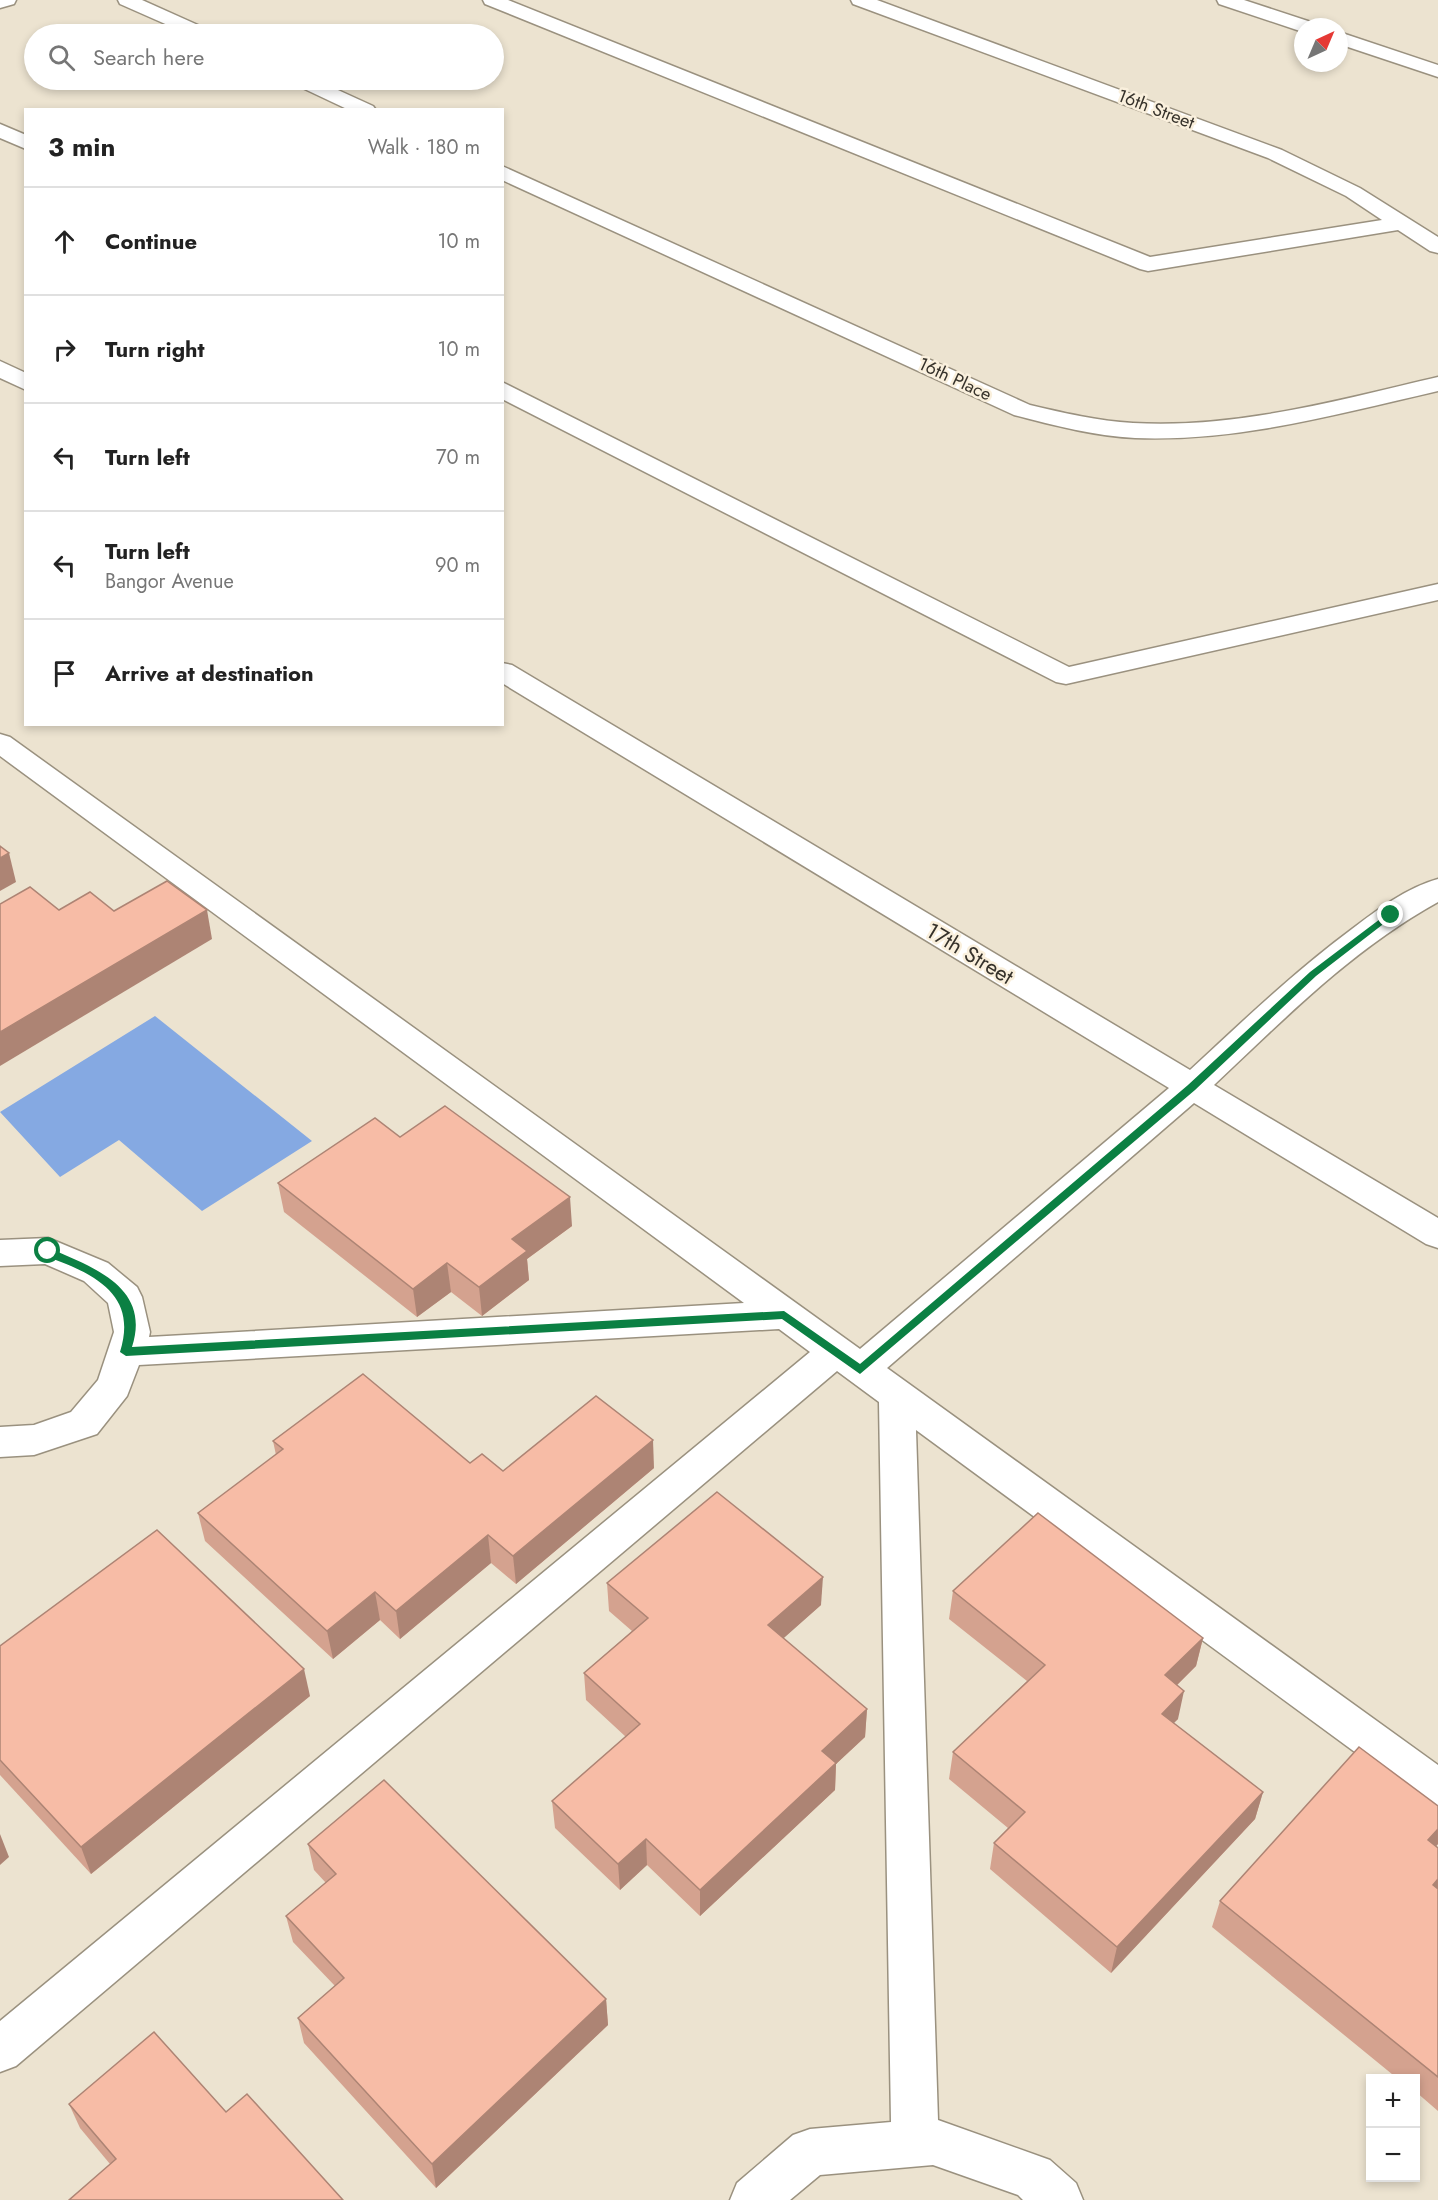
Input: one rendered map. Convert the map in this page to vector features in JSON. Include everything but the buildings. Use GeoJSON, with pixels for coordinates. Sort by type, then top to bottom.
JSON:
{"type":"FeatureCollection","features":[{"type":"Feature","properties":{"kind":"street"},"geometry":{"type":"LineString","coordinates":[[0,3],[7,0]]}},
{"type":"Feature","properties":{"kind":"street"},"geometry":{"type":"LineString","coordinates":[[127,0],[180,24]]}},
{"type":"Feature","properties":{"kind":"street"},"geometry":{"type":"LineString","coordinates":[[492,0],[1148,264],[1402,223]]}},
{"type":"Feature","properties":{"kind":"street","name":"16th Street"},"geometry":{"type":"LineString","coordinates":[[860,0],[1275,154],[1353,192],[1438,246]]}},
{"type":"Feature","properties":{"kind":"street"},"geometry":{"type":"LineString","coordinates":[[1226,0],[1294,23]]}},
{"type":"Feature","properties":{"kind":"street"},"geometry":{"type":"LineString","coordinates":[[1348,41],[1438,71]]}},
{"type":"Feature","properties":{"kind":"street"},"geometry":{"type":"LineString","coordinates":[[323,90],[362,108]]}},
{"type":"Feature","properties":{"kind":"street"},"geometry":{"type":"LineString","coordinates":[[0,130],[24,142]]}},
{"type":"Feature","properties":{"kind":"street","name":"16th Place"},"geometry":{"type":"LineString","coordinates":[[504,173],[1022,410],[1090,426],[1170,431],[1244,427],[1438,384]]}},
{"type":"Feature","properties":{"kind":"street"},"geometry":{"type":"LineString","coordinates":[[0,368],[24,382]]}},
{"type":"Feature","properties":{"kind":"street"},"geometry":{"type":"LineString","coordinates":[[504,390],[1066,676],[1438,592]]}},
{"type":"Feature","properties":{"kind":"street","name":"17th Street"},"geometry":{"type":"LineString","coordinates":[[504,672],[1438,1235]]}},
{"type":"Feature","properties":{"kind":"street"},"geometry":{"type":"LineString","coordinates":[[0,743],[1438,1790]]}},
{"type":"Feature","properties":{"kind":"street"},"geometry":{"type":"LineString","coordinates":[[0,2050],[848,1361],[1192,1087],[1313,974],[1391,915],[1438,889]]}},
{"type":"Feature","properties":{"kind":"street"},"geometry":{"type":"LineString","coordinates":[[0,1253],[48,1251],[96,1272],[124,1297],[132,1332],[114,1386],[84,1423],[34,1440],[0,1442]]}},
{"type":"Feature","properties":{"kind":"street"},"geometry":{"type":"LineString","coordinates":[[126,1352],[784,1315]]}},
{"type":"Feature","properties":{"kind":"street"},"geometry":{"type":"LineString","coordinates":[[897,1397],[915,2143]]}},
{"type":"Feature","properties":{"kind":"street"},"geometry":{"type":"LineString","coordinates":[[754,2200],[810,2152],[933,2142],[1033,2176],[1059,2200]]}},
{"type":"Feature","properties":{"kind":"water"},"geometry":{"type":"Polygon","coordinates":[[[155,1016],[312,1141],[202,1211],[119,1140],[60,1177],[0,1112],[155,1016]]]}},
{"type":"Feature","properties":{"kind":"route"},"geometry":{"type":"LineString","coordinates":[[48,1251],[96,1272],[124,1297],[132,1332],[126,1352],[784,1315],[860,1370],[1192,1087],[1313,974],[1391,915]]}}]}
